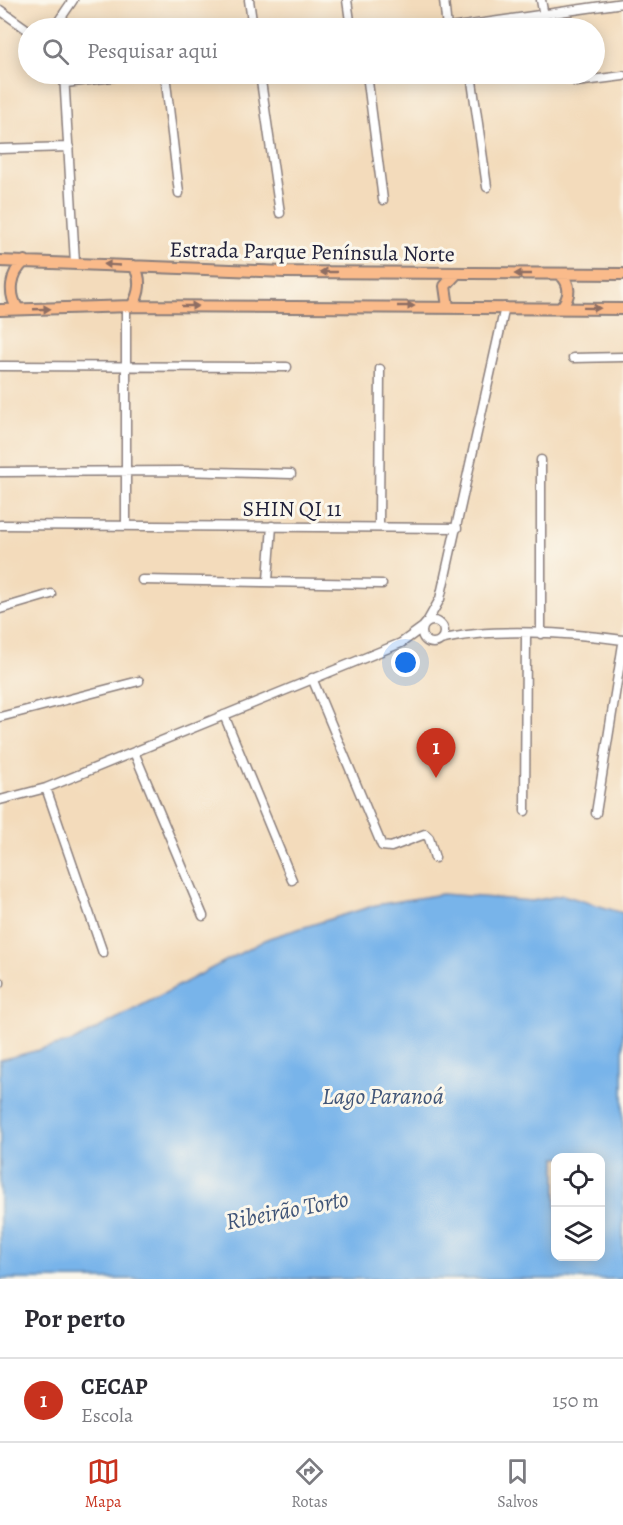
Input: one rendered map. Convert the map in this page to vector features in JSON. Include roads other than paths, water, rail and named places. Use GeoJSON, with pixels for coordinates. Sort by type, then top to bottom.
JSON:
{"type":"FeatureCollection","features":[{"type":"Feature","properties":{"kind":"main road","name":"Estrada Parque Península Norte"},"geometry":{"type":"LineString","coordinates":[[0,261],[285,272],[623,274]]}},
{"type":"Feature","properties":{"kind":"main road"},"geometry":{"type":"LineString","coordinates":[[18,309],[14,299],[14,272],[25,261]]}},
{"type":"Feature","properties":{"kind":"main road"},"geometry":{"type":"LineString","coordinates":[[129,306],[139,286],[139,277],[134,266]]}},
{"type":"Feature","properties":{"kind":"main road"},"geometry":{"type":"LineString","coordinates":[[448,307],[445,286],[457,273]]}},
{"type":"Feature","properties":{"kind":"main road"},"geometry":{"type":"LineString","coordinates":[[560,274],[567,282],[569,291],[561,308]]}},
{"type":"Feature","properties":{"kind":"main road"},"geometry":{"type":"LineString","coordinates":[[0,310],[129,306],[623,309]]}},
{"type":"Feature","properties":{"kind":"street"},"geometry":{"type":"LineString","coordinates":[[61,18],[73,0]]}},
{"type":"Feature","properties":{"kind":"street"},"geometry":{"type":"LineString","coordinates":[[249,0],[252,18]]}},
{"type":"Feature","properties":{"kind":"street"},"geometry":{"type":"LineString","coordinates":[[347,0],[350,18]]}},
{"type":"Feature","properties":{"kind":"street"},"geometry":{"type":"LineString","coordinates":[[444,0],[447,18]]}},
{"type":"Feature","properties":{"kind":"street"},"geometry":{"type":"LineString","coordinates":[[541,0],[543,16]]}},
{"type":"Feature","properties":{"kind":"street"},"geometry":{"type":"LineString","coordinates":[[530,18],[623,3]]}},
{"type":"Feature","properties":{"kind":"street"},"geometry":{"type":"LineString","coordinates":[[0,10],[18,23]]}},
{"type":"Feature","properties":{"kind":"street"},"geometry":{"type":"LineString","coordinates":[[605,78],[623,76]]}},
{"type":"Feature","properties":{"kind":"street"},"geometry":{"type":"LineString","coordinates":[[65,84],[75,263]]}},
{"type":"Feature","properties":{"kind":"street"},"geometry":{"type":"LineString","coordinates":[[166,84],[179,193]]}},
{"type":"Feature","properties":{"kind":"street"},"geometry":{"type":"LineString","coordinates":[[261,84],[280,213]]}},
{"type":"Feature","properties":{"kind":"street"},"geometry":{"type":"LineString","coordinates":[[368,84],[383,200]]}},
{"type":"Feature","properties":{"kind":"street"},"geometry":{"type":"LineString","coordinates":[[472,84],[487,188]]}},
{"type":"Feature","properties":{"kind":"street"},"geometry":{"type":"LineString","coordinates":[[0,149],[69,147]]}},
{"type":"Feature","properties":{"kind":"street"},"geometry":{"type":"LineString","coordinates":[[126,526],[126,366],[129,306]]}},
{"type":"Feature","properties":{"kind":"street"},"geometry":{"type":"LineString","coordinates":[[427,642],[422,635],[425,624],[440,599],[505,307]]}},
{"type":"Feature","properties":{"kind":"street"},"geometry":{"type":"LineString","coordinates":[[573,358],[623,357]]}},
{"type":"Feature","properties":{"kind":"street"},"geometry":{"type":"LineString","coordinates":[[0,366],[287,367]]}},
{"type":"Feature","properties":{"kind":"street"},"geometry":{"type":"LineString","coordinates":[[379,526],[380,369]]}},
{"type":"Feature","properties":{"kind":"street"},"geometry":{"type":"LineString","coordinates":[[541,460],[541,634]]}},
{"type":"Feature","properties":{"kind":"street"},"geometry":{"type":"LineString","coordinates":[[0,472],[126,471],[291,474]]}},
{"type":"Feature","properties":{"kind":"street","name":"SHIN QI 11"},"geometry":{"type":"LineString","coordinates":[[0,525],[457,528]]}},
{"type":"Feature","properties":{"kind":"street"},"geometry":{"type":"LineString","coordinates":[[268,580],[272,526]]}},
{"type":"Feature","properties":{"kind":"street"},"geometry":{"type":"LineString","coordinates":[[141,580],[268,580],[382,584]]}},
{"type":"Feature","properties":{"kind":"street"},"geometry":{"type":"LineString","coordinates":[[0,609],[51,594]]}},
{"type":"Feature","properties":{"kind":"street"},"geometry":{"type":"LineString","coordinates":[[440,599],[444,634],[441,640]]}},
{"type":"Feature","properties":{"kind":"street"},"geometry":{"type":"LineString","coordinates":[[0,800],[46,788],[404,642],[425,624],[437,621],[464,634]]}},
{"type":"Feature","properties":{"kind":"street"},"geometry":{"type":"LineString","coordinates":[[404,642],[437,642],[464,634],[581,635],[623,642],[596,813]]}},
{"type":"Feature","properties":{"kind":"street"},"geometry":{"type":"LineString","coordinates":[[525,811],[526,634]]}},
{"type":"Feature","properties":{"kind":"street"},"geometry":{"type":"LineString","coordinates":[[312,678],[382,846],[391,847],[425,834],[429,838],[435,858]]}},
{"type":"Feature","properties":{"kind":"street"},"geometry":{"type":"LineString","coordinates":[[0,717],[139,681]]}},
{"type":"Feature","properties":{"kind":"street"},"geometry":{"type":"LineString","coordinates":[[224,715],[292,880]]}},
{"type":"Feature","properties":{"kind":"street"},"geometry":{"type":"LineString","coordinates":[[134,752],[203,916]]}},
{"type":"Feature","properties":{"kind":"street"},"geometry":{"type":"LineString","coordinates":[[46,788],[103,953]]}},
{"type":"Feature","properties":{"kind":"water","name":"Lago Paranoá"},"geometry":{"type":"Polygon","coordinates":[[[442,894],[532,901],[563,895],[623,913],[623,1279],[0,1279],[0,1060],[74,1041],[269,938],[376,905],[442,894]]]}},
{"type":"Feature","properties":{"kind":"place","name":"CECAP"},"geometry":{"type":"Point","coordinates":[436,778]}},
{"type":"Feature","properties":{"kind":"water label","name":"Ribeirão Torto"},"geometry":{"type":"Point","coordinates":[287,1210]}}]}
